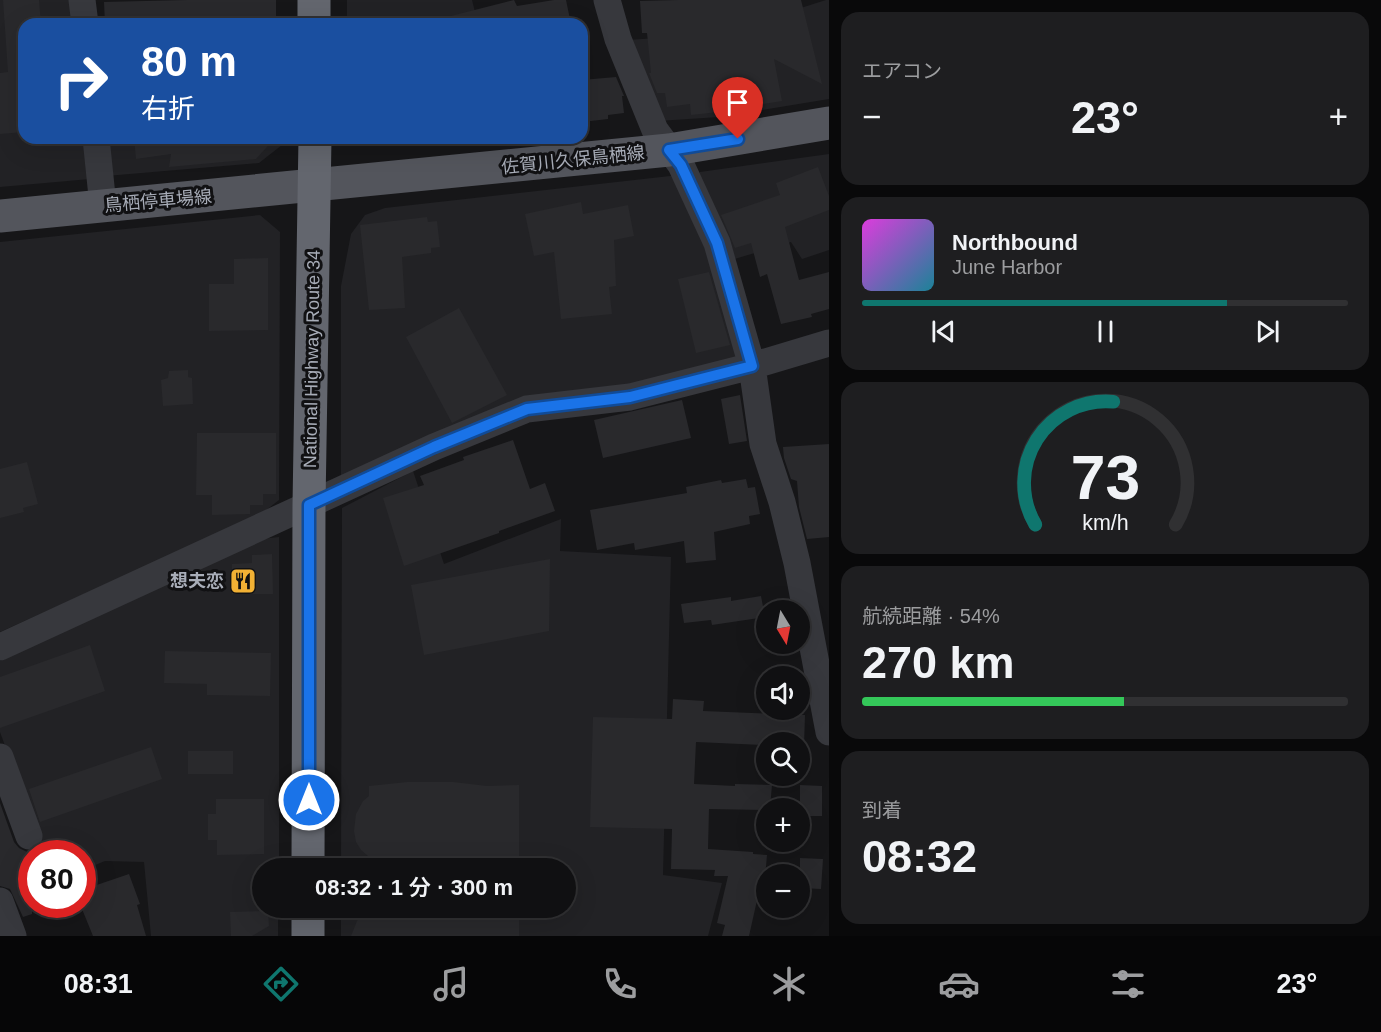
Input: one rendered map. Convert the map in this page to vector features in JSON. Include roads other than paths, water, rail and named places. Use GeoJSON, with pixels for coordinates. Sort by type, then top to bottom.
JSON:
{"type":"FeatureCollection","features":[{"type":"Feature","properties":{"kind":"highway"},"geometry":{"type":"LineString","coordinates":[[314,0],[314,18]]}},
{"type":"Feature","properties":{"kind":"highway","name":"National Highway Route 34"},"geometry":{"type":"LineString","coordinates":[[309,858],[309,505],[315,144]]}},
{"type":"Feature","properties":{"kind":"highway"},"geometry":{"type":"LineString","coordinates":[[308,918],[308,936]]}},
{"type":"Feature","properties":{"kind":"main road","name":"佐賀川久保鳥栖線"},"geometry":{"type":"LineString","coordinates":[[315,186],[669,150],[829,123]]}},
{"type":"Feature","properties":{"kind":"main road","name":"鳥栖停車場線"},"geometry":{"type":"LineString","coordinates":[[0,216],[315,186]]}},
{"type":"Feature","properties":{"kind":"street"},"geometry":{"type":"LineString","coordinates":[[82,0],[84,18]]}},
{"type":"Feature","properties":{"kind":"street"},"geometry":{"type":"LineString","coordinates":[[607,0],[618,39],[655,130],[681,165],[717,243],[752,366],[763,444],[821,638],[829,732]]}},
{"type":"Feature","properties":{"kind":"street"},"geometry":{"type":"LineString","coordinates":[[97,144],[103,206]]}},
{"type":"Feature","properties":{"kind":"street"},"geometry":{"type":"LineString","coordinates":[[0,647],[434,447],[527,409],[630,397],[752,366],[829,342]]}},
{"type":"Feature","properties":{"kind":"street"},"geometry":{"type":"LineString","coordinates":[[0,756],[29,836]]}},
{"type":"Feature","properties":{"kind":"street"},"geometry":{"type":"LineString","coordinates":[[0,901],[13,936]]}},
{"type":"Feature","properties":{"kind":"place","name":"想夫恋"},"geometry":{"type":"Point","coordinates":[243,581]}}]}
